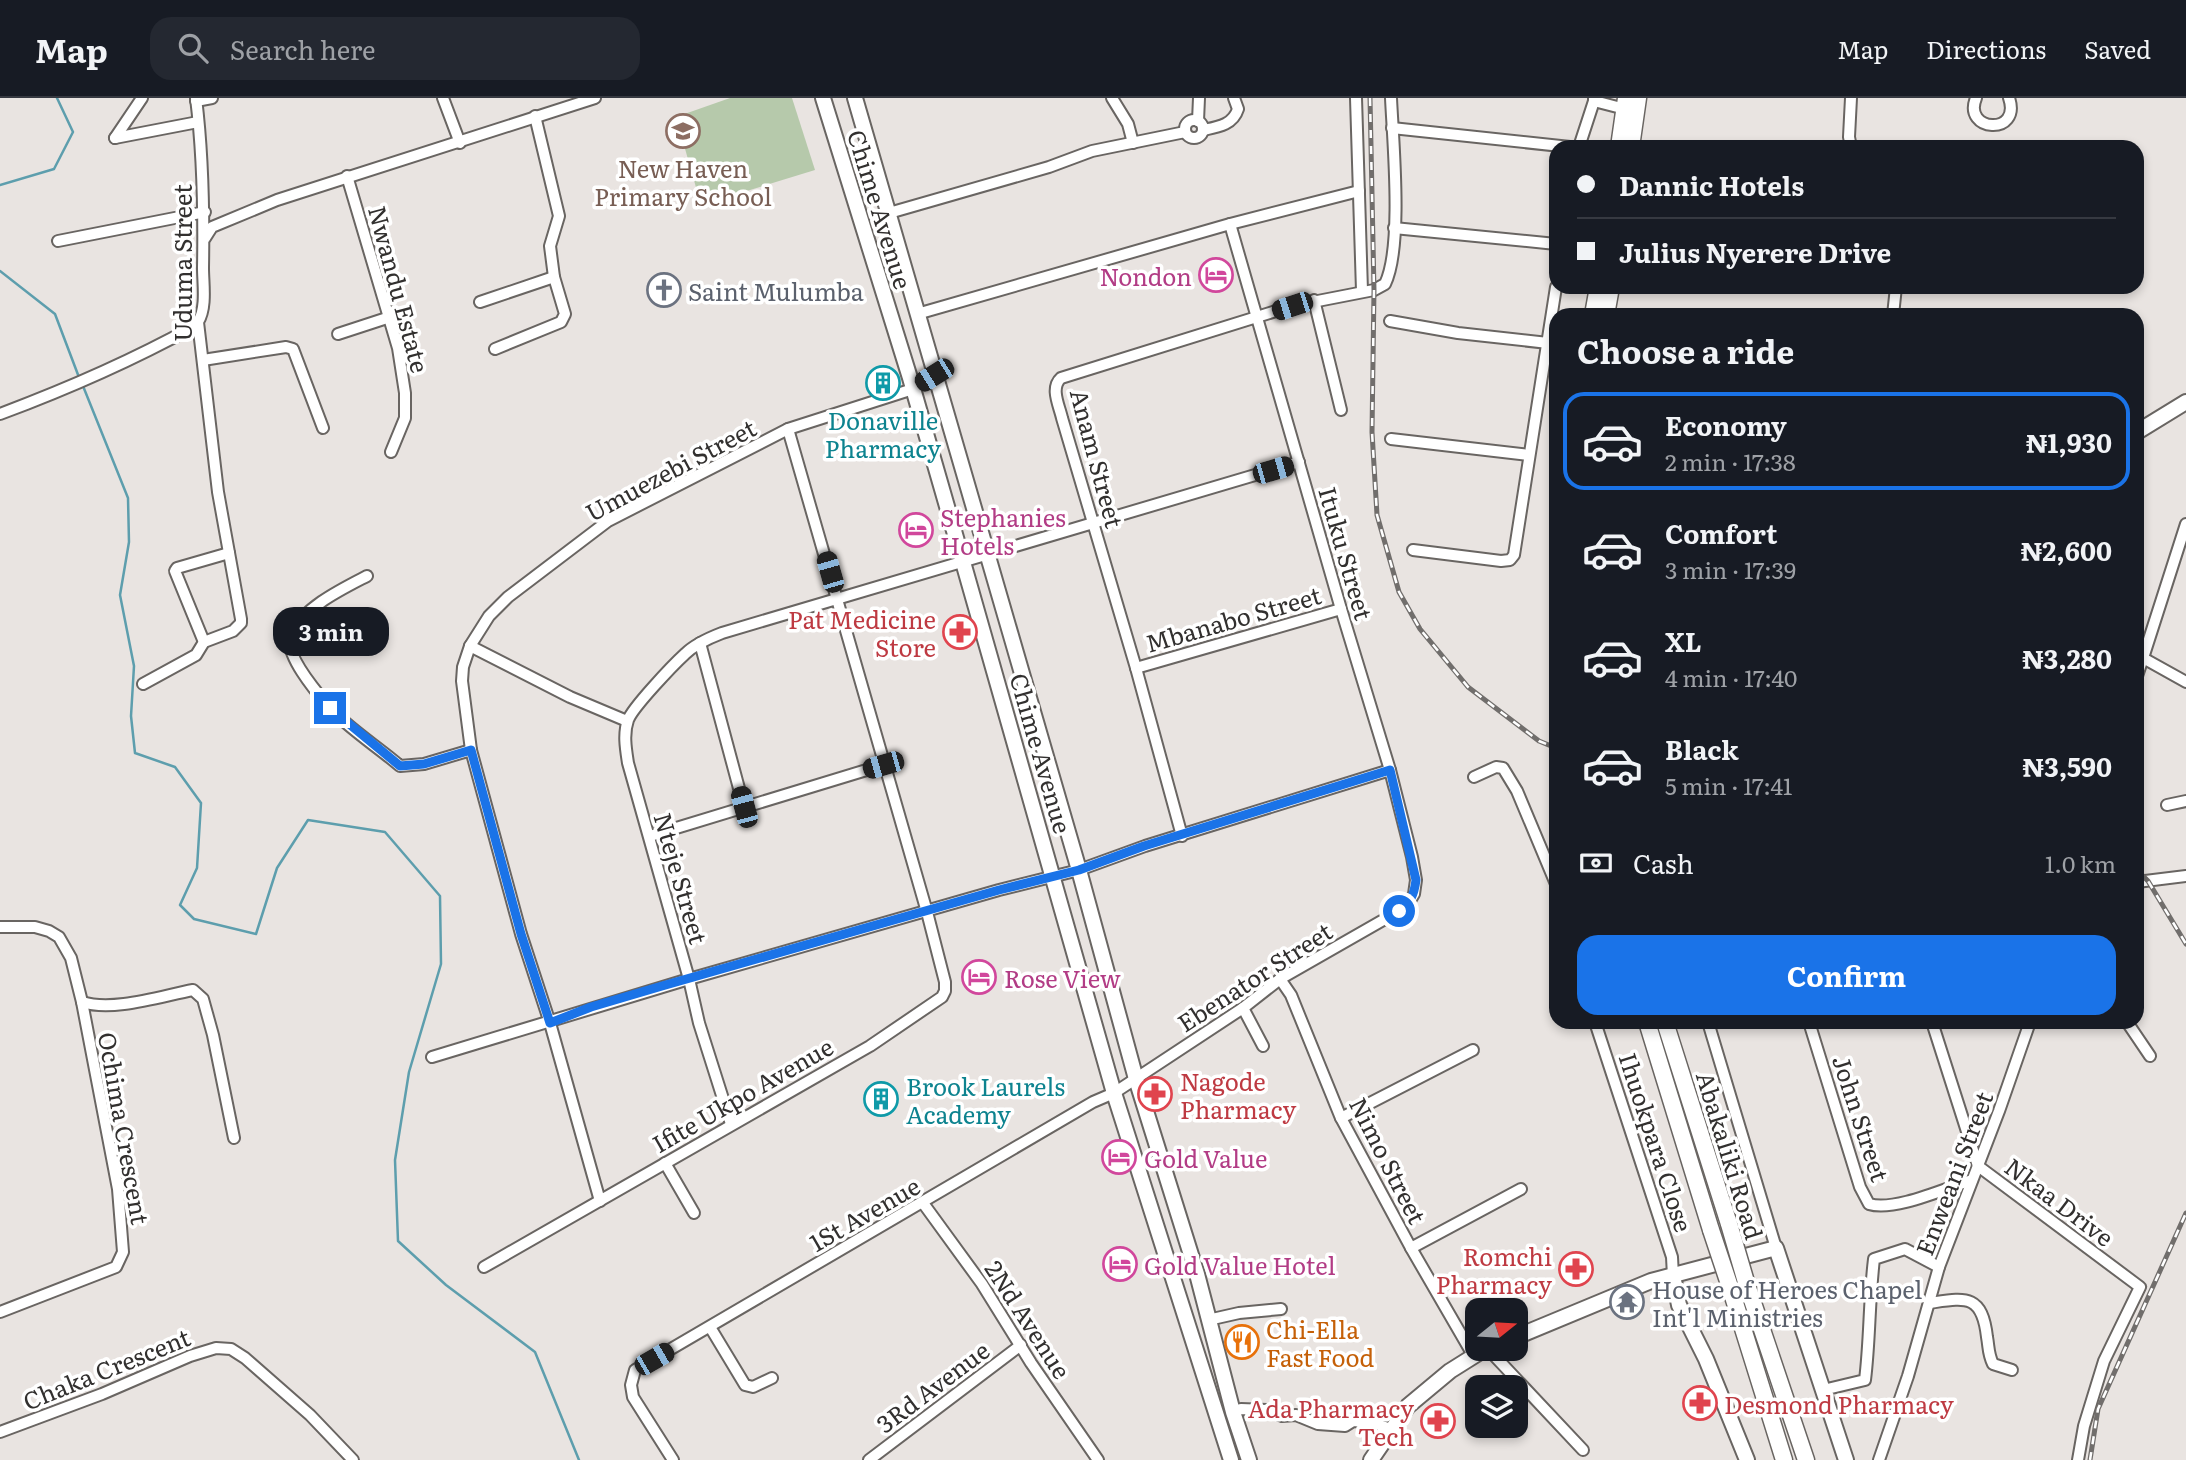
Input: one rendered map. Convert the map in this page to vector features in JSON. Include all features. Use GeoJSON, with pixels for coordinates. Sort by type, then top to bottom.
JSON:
{"type":"FeatureCollection","features":[{"type":"Feature","properties":{"kind":"highway"},"geometry":{"type":"LineString","coordinates":[[1632,140],[1637,98]]}},
{"type":"Feature","properties":{"kind":"highway"},"geometry":{"type":"LineString","coordinates":[[1620,140],[1625,104]]}},
{"type":"Feature","properties":{"kind":"highway","name":"Abakaliki Road"},"geometry":{"type":"LineString","coordinates":[[1649,1029],[1784,1460]]}},
{"type":"Feature","properties":{"kind":"highway","name":"Abakaliki Road"},"geometry":{"type":"LineString","coordinates":[[1667,1029],[1746,1282],[1806,1460]]}},
{"type":"Feature","properties":{"kind":"main road","name":"Chime Avenue"},"geometry":{"type":"LineString","coordinates":[[823,98],[913,389],[1114,1093],[1231,1460]]}},
{"type":"Feature","properties":{"kind":"main road","name":"Chime Avenue"},"geometry":{"type":"LineString","coordinates":[[855,98],[934,375],[989,554],[1136,1079],[1249,1460]]}},
{"type":"Feature","properties":{"kind":"main road"},"geometry":{"type":"LineString","coordinates":[[2144,428],[2186,402]]}},
{"type":"Feature","properties":{"kind":"main road"},"geometry":{"type":"LineString","coordinates":[[1528,1332],[1651,1281],[1776,1248],[1846,1460]]}},
{"type":"Feature","properties":{"kind":"main road"},"geometry":{"type":"LineString","coordinates":[[1673,1276],[1679,1306],[1706,1359],[1747,1460]]}},
{"type":"Feature","properties":{"kind":"main road"},"geometry":{"type":"LineString","coordinates":[[1371,1460],[1408,1406],[1430,1386],[1466,1362]]}},
{"type":"Feature","properties":{"kind":"street"},"geometry":{"type":"LineString","coordinates":[[142,98],[115,138],[198,122]]}},
{"type":"Feature","properties":{"kind":"street"},"geometry":{"type":"LineString","coordinates":[[196,99],[212,98]]}},
{"type":"Feature","properties":{"kind":"street"},"geometry":{"type":"LineString","coordinates":[[443,98],[460,143]]}},
{"type":"Feature","properties":{"kind":"street"},"geometry":{"type":"LineString","coordinates":[[204,240],[212,227],[277,200],[595,98]]}},
{"type":"Feature","properties":{"kind":"street"},"geometry":{"type":"LineString","coordinates":[[1112,98],[1128,124],[1133,143]]}},
{"type":"Feature","properties":{"kind":"street"},"geometry":{"type":"LineString","coordinates":[[889,214],[1109,147],[1185,132],[1190,137],[1197,138],[1201,125],[1199,98]]}},
{"type":"Feature","properties":{"kind":"street"},"geometry":{"type":"LineString","coordinates":[[1201,125],[1224,125],[1232,120],[1238,109],[1234,98]]}},
{"type":"Feature","properties":{"kind":"street"},"geometry":{"type":"LineString","coordinates":[[1356,98],[1362,291]]}},
{"type":"Feature","properties":{"kind":"street"},"geometry":{"type":"LineString","coordinates":[[1391,98],[1394,228],[1549,243]]}},
{"type":"Feature","properties":{"kind":"street"},"geometry":{"type":"LineString","coordinates":[[1850,140],[1851,98]]}},
{"type":"Feature","properties":{"kind":"street"},"geometry":{"type":"LineString","coordinates":[[1976,98],[1974,113],[1980,122],[1990,126],[2001,124],[2009,117],[2009,98]]}},
{"type":"Feature","properties":{"kind":"street","name":"Uduma Street"},"geometry":{"type":"LineString","coordinates":[[143,684],[196,655],[204,642],[233,631],[240,623],[218,492],[198,322],[202,313],[205,212],[196,99]]}},
{"type":"Feature","properties":{"kind":"street"},"geometry":{"type":"LineString","coordinates":[[1581,140],[1594,99],[1625,104]]}},
{"type":"Feature","properties":{"kind":"street"},"geometry":{"type":"LineString","coordinates":[[495,349],[564,320],[564,306],[554,277],[550,246],[559,216],[535,116]]}},
{"type":"Feature","properties":{"kind":"street"},"geometry":{"type":"LineString","coordinates":[[1392,128],[1549,145]]}},
{"type":"Feature","properties":{"kind":"street","name":"Nwandu Estate"},"geometry":{"type":"LineString","coordinates":[[347,176],[398,348],[406,413],[391,452]]}},
{"type":"Feature","properties":{"kind":"street"},"geometry":{"type":"LineString","coordinates":[[917,314],[1230,224],[1359,191]]}},
{"type":"Feature","properties":{"kind":"street"},"geometry":{"type":"LineString","coordinates":[[58,241],[205,212]]}},
{"type":"Feature","properties":{"kind":"street","name":"Ituku Street"},"geometry":{"type":"LineString","coordinates":[[1230,224],[1390,770],[1412,857],[1416,880],[1414,894]]}},
{"type":"Feature","properties":{"kind":"street","name":"Anam Street"},"geometry":{"type":"LineString","coordinates":[[1182,835],[1062,418],[1055,389],[1057,381],[1314,300],[1374,290],[1385,284],[1394,228]]}},
{"type":"Feature","properties":{"kind":"street"},"geometry":{"type":"LineString","coordinates":[[480,302],[554,277]]}},
{"type":"Feature","properties":{"kind":"street"},"geometry":{"type":"LineString","coordinates":[[1314,300],[1341,410]]}},
{"type":"Feature","properties":{"kind":"street"},"geometry":{"type":"LineString","coordinates":[[338,334],[390,317]]}},
{"type":"Feature","properties":{"kind":"street"},"geometry":{"type":"LineString","coordinates":[[1390,321],[1549,345]]}},
{"type":"Feature","properties":{"kind":"street"},"geometry":{"type":"LineString","coordinates":[[0,414],[115,367],[198,322]]}},
{"type":"Feature","properties":{"kind":"street"},"geometry":{"type":"LineString","coordinates":[[203,360],[286,347],[293,349],[323,428]]}},
{"type":"Feature","properties":{"kind":"street"},"geometry":{"type":"LineString","coordinates":[[1413,550],[1501,561],[1513,558],[1529,455],[1549,359]]}},
{"type":"Feature","properties":{"kind":"street","name":"Umuezebi Street"},"geometry":{"type":"LineString","coordinates":[[600,1201],[550,1023],[521,934],[471,750],[461,681],[470,646],[489,616],[508,597],[608,521],[788,429],[913,389],[934,375]]}},
{"type":"Feature","properties":{"kind":"street","name":"Ifite Ukpo Avenue"},"geometry":{"type":"LineString","coordinates":[[484,1267],[870,1046],[942,998],[945,991],[927,912],[788,429]]}},
{"type":"Feature","properties":{"kind":"street"},"geometry":{"type":"LineString","coordinates":[[1391,439],[1529,455]]}},
{"type":"Feature","properties":{"kind":"street"},"geometry":{"type":"LineString","coordinates":[[470,646],[627,721],[685,654],[700,643],[722,633],[1299,462]]}},
{"type":"Feature","properties":{"kind":"street"},"geometry":{"type":"LineString","coordinates":[[2144,656],[2186,524]]}},
{"type":"Feature","properties":{"kind":"street"},"geometry":{"type":"LineString","coordinates":[[204,642],[175,571],[185,564],[229,553]]}},
{"type":"Feature","properties":{"kind":"street"},"geometry":{"type":"LineString","coordinates":[[367,576],[327,597],[296,627],[289,642],[292,658],[330,708],[400,766],[424,764],[471,750]]}},
{"type":"Feature","properties":{"kind":"street","name":"Mbanabo Street"},"geometry":{"type":"LineString","coordinates":[[1136,668],[1341,609]]}},
{"type":"Feature","properties":{"kind":"street"},"geometry":{"type":"LineString","coordinates":[[700,643],[744,807]]}},
{"type":"Feature","properties":{"kind":"street"},"geometry":{"type":"LineString","coordinates":[[2144,660],[2186,682]]}},
{"type":"Feature","properties":{"kind":"street","name":"Nteje Street"},"geometry":{"type":"LineString","coordinates":[[627,721],[628,764],[650,836],[699,1023],[732,1124]]}},
{"type":"Feature","properties":{"kind":"street"},"geometry":{"type":"LineString","coordinates":[[650,836],[883,765]]}},
{"type":"Feature","properties":{"kind":"street"},"geometry":{"type":"LineString","coordinates":[[1474,777],[1496,767],[1503,768],[1517,791],[1549,867]]}},
{"type":"Feature","properties":{"kind":"street"},"geometry":{"type":"LineString","coordinates":[[432,1057],[550,1023],[591,1007],[999,890],[1079,870],[1390,770]]}},
{"type":"Feature","properties":{"kind":"street"},"geometry":{"type":"LineString","coordinates":[[2167,805],[2186,801]]}},
{"type":"Feature","properties":{"kind":"street"},"geometry":{"type":"LineString","coordinates":[[2144,881],[2186,876]]}},
{"type":"Feature","properties":{"kind":"street","name":"Ebenator Street"},"geometry":{"type":"LineString","coordinates":[[1114,1093],[1243,1008],[1280,979],[1399,911],[1408,904],[1414,894]]}},
{"type":"Feature","properties":{"kind":"street","name":"Ochima Crescent"},"geometry":{"type":"LineString","coordinates":[[0,927],[35,927],[49,931],[58,937],[71,958],[118,1189],[123,1252],[116,1267],[0,1312]]}},
{"type":"Feature","properties":{"kind":"street","name":"Nimo Street"},"geometry":{"type":"LineString","coordinates":[[1280,979],[1291,995],[1341,1118],[1410,1248],[1465,1327]]}},
{"type":"Feature","properties":{"kind":"street"},"geometry":{"type":"LineString","coordinates":[[82,1002],[93,1006],[111,1005],[193,990],[203,999],[234,1138]]}},
{"type":"Feature","properties":{"kind":"street"},"geometry":{"type":"LineString","coordinates":[[1243,1008],[1263,1046]]}},
{"type":"Feature","properties":{"kind":"street","name":"Ihuokpara Close"},"geometry":{"type":"LineString","coordinates":[[1597,1029],[1672,1257],[1673,1276]]}},
{"type":"Feature","properties":{"kind":"street"},"geometry":{"type":"LineString","coordinates":[[1710,1029],[1776,1248]]}},
{"type":"Feature","properties":{"kind":"street","name":"John Street"},"geometry":{"type":"LineString","coordinates":[[1811,1029],[1860,1187],[1869,1204],[1879,1207],[1900,1203],[1972,1180]]}},
{"type":"Feature","properties":{"kind":"street","name":"Nkaa Drive"},"geometry":{"type":"LineString","coordinates":[[1934,1029],[1978,1166],[2140,1287],[2104,1361],[2084,1426],[2078,1460]]}},
{"type":"Feature","properties":{"kind":"street","name":"Enweani Street"},"geometry":{"type":"LineString","coordinates":[[1880,1460],[1908,1376],[1939,1267],[2000,1111],[2028,1029]]}},
{"type":"Feature","properties":{"kind":"street"},"geometry":{"type":"LineString","coordinates":[[2131,1029],[2150,1056]]}},
{"type":"Feature","properties":{"kind":"street"},"geometry":{"type":"LineString","coordinates":[[1341,1118],[1473,1050]]}},
{"type":"Feature","properties":{"kind":"street","name":"1St Avenue"},"geometry":{"type":"LineString","coordinates":[[673,1460],[633,1398],[631,1385],[635,1370],[1093,1102],[1114,1093]]}},
{"type":"Feature","properties":{"kind":"street"},"geometry":{"type":"LineString","coordinates":[[665,1163],[694,1213]]}},
{"type":"Feature","properties":{"kind":"street"},"geometry":{"type":"LineString","coordinates":[[1410,1248],[1521,1189]]}},
{"type":"Feature","properties":{"kind":"street","name":"2Nd Avenue"},"geometry":{"type":"LineString","coordinates":[[923,1203],[982,1284],[1098,1460]]}},
{"type":"Feature","properties":{"kind":"street"},"geometry":{"type":"LineString","coordinates":[[1823,1390],[1865,1380],[1870,1338],[1869,1295],[1874,1259],[1905,1249],[1939,1267]]}},
{"type":"Feature","properties":{"kind":"street"},"geometry":{"type":"LineString","coordinates":[[1929,1303],[1957,1299],[1975,1304],[1986,1329],[1989,1356],[1993,1364],[2012,1370]]}},
{"type":"Feature","properties":{"kind":"street"},"geometry":{"type":"LineString","coordinates":[[1208,1320],[1239,1313],[1280,1310]]}},
{"type":"Feature","properties":{"kind":"street"},"geometry":{"type":"LineString","coordinates":[[710,1327],[745,1385],[753,1387],[772,1378]]}},
{"type":"Feature","properties":{"kind":"street","name":"3Rd Avenue"},"geometry":{"type":"LineString","coordinates":[[869,1460],[1021,1345]]}},
{"type":"Feature","properties":{"kind":"street","name":"Chaka Crescent"},"geometry":{"type":"LineString","coordinates":[[0,1433],[102,1394],[190,1356],[216,1348],[231,1349],[269,1378],[310,1415],[352,1460]]}},
{"type":"Feature","properties":{"kind":"street","name":"Nimo Street"},"geometry":{"type":"LineString","coordinates":[[1493,1362],[1583,1450]]}},
{"type":"Feature","properties":{"kind":"street"},"geometry":{"type":"LineString","coordinates":[[1233,1412],[1241,1409],[1267,1410],[1282,1416],[1296,1415],[1318,1424],[1345,1426],[1353,1422],[1365,1422],[1390,1429]]}},
{"type":"Feature","properties":{"kind":"green space"},"geometry":{"type":"Polygon","coordinates":[[[730,98],[792,98],[815,170],[701,205],[676,117],[730,98]]]}},
{"type":"Feature","properties":{"kind":"waterway"},"geometry":{"type":"LineString","coordinates":[[0,185],[54,169],[73,132],[57,98]]}},
{"type":"Feature","properties":{"kind":"waterway"},"geometry":{"type":"LineString","coordinates":[[0,271],[55,314],[80,380]]}},
{"type":"Feature","properties":{"kind":"waterway"},"geometry":{"type":"LineString","coordinates":[[83,386],[128,498],[129,542],[120,595],[134,666],[131,716],[135,753],[175,767],[201,803],[197,868],[180,905],[194,919],[256,934],[277,868],[308,820],[385,832],[440,896],[441,964],[409,1072],[395,1160],[398,1241],[446,1285],[535,1352],[579,1460]]}},
{"type":"Feature","properties":{"kind":"railway"},"geometry":{"type":"LineString","coordinates":[[1370,98],[1374,290],[1372,432],[1377,515],[1399,592],[1420,629],[1468,687],[1539,741],[1549,745]]}},
{"type":"Feature","properties":{"kind":"railway"},"geometry":{"type":"LineString","coordinates":[[2144,877],[2186,944]]}},
{"type":"Feature","properties":{"kind":"railway"},"geometry":{"type":"LineString","coordinates":[[2090,1460],[2098,1409],[2186,1213]]}},
{"type":"Feature","properties":{"kind":"place","name":"New Haven Primary School"},"geometry":{"type":"Point","coordinates":[683,131]}},
{"type":"Feature","properties":{"kind":"place","name":"Nondon"},"geometry":{"type":"Point","coordinates":[1216,275]}},
{"type":"Feature","properties":{"kind":"place","name":"Saint Mulumba"},"geometry":{"type":"Point","coordinates":[664,290]}},
{"type":"Feature","properties":{"kind":"place","name":"Donaville Pharmacy"},"geometry":{"type":"Point","coordinates":[883,383]}},
{"type":"Feature","properties":{"kind":"place","name":"Stephanies Hotels"},"geometry":{"type":"Point","coordinates":[916,530]}},
{"type":"Feature","properties":{"kind":"place","name":"Pat Medicine Store"},"geometry":{"type":"Point","coordinates":[960,632]}},
{"type":"Feature","properties":{"kind":"place","name":"Rose View"},"geometry":{"type":"Point","coordinates":[979,977]}},
{"type":"Feature","properties":{"kind":"place","name":"Nagode Pharmacy"},"geometry":{"type":"Point","coordinates":[1155,1094]}},
{"type":"Feature","properties":{"kind":"place","name":"Brook Laurels Academy"},"geometry":{"type":"Point","coordinates":[881,1099]}},
{"type":"Feature","properties":{"kind":"place","name":"Gold Value"},"geometry":{"type":"Point","coordinates":[1119,1157]}},
{"type":"Feature","properties":{"kind":"place","name":"Gold Value Hotel"},"geometry":{"type":"Point","coordinates":[1120,1264]}},
{"type":"Feature","properties":{"kind":"place","name":"Romchi Pharmacy"},"geometry":{"type":"Point","coordinates":[1576,1269]}},
{"type":"Feature","properties":{"kind":"place","name":"House of Heroes Chapel Int'l Ministries"},"geometry":{"type":"Point","coordinates":[1627,1302]}},
{"type":"Feature","properties":{"kind":"place","name":"Chi-Ella Fast Food"},"geometry":{"type":"Point","coordinates":[1242,1342]}},
{"type":"Feature","properties":{"kind":"place","name":"Desmond Pharmacy"},"geometry":{"type":"Point","coordinates":[1700,1403]}},
{"type":"Feature","properties":{"kind":"place","name":"Ada Pharmacy Tech"},"geometry":{"type":"Point","coordinates":[1438,1421]}},
{"type":"Feature","properties":{"kind":"route"},"geometry":{"type":"LineString","coordinates":[[330,708],[400,766],[424,764],[471,750],[521,934],[550,1023],[591,1007],[662,986],[849,935],[999,890],[1079,870],[1144,846],[1390,770],[1416,880],[1414,894],[1408,904],[1399,911]]}}]}
